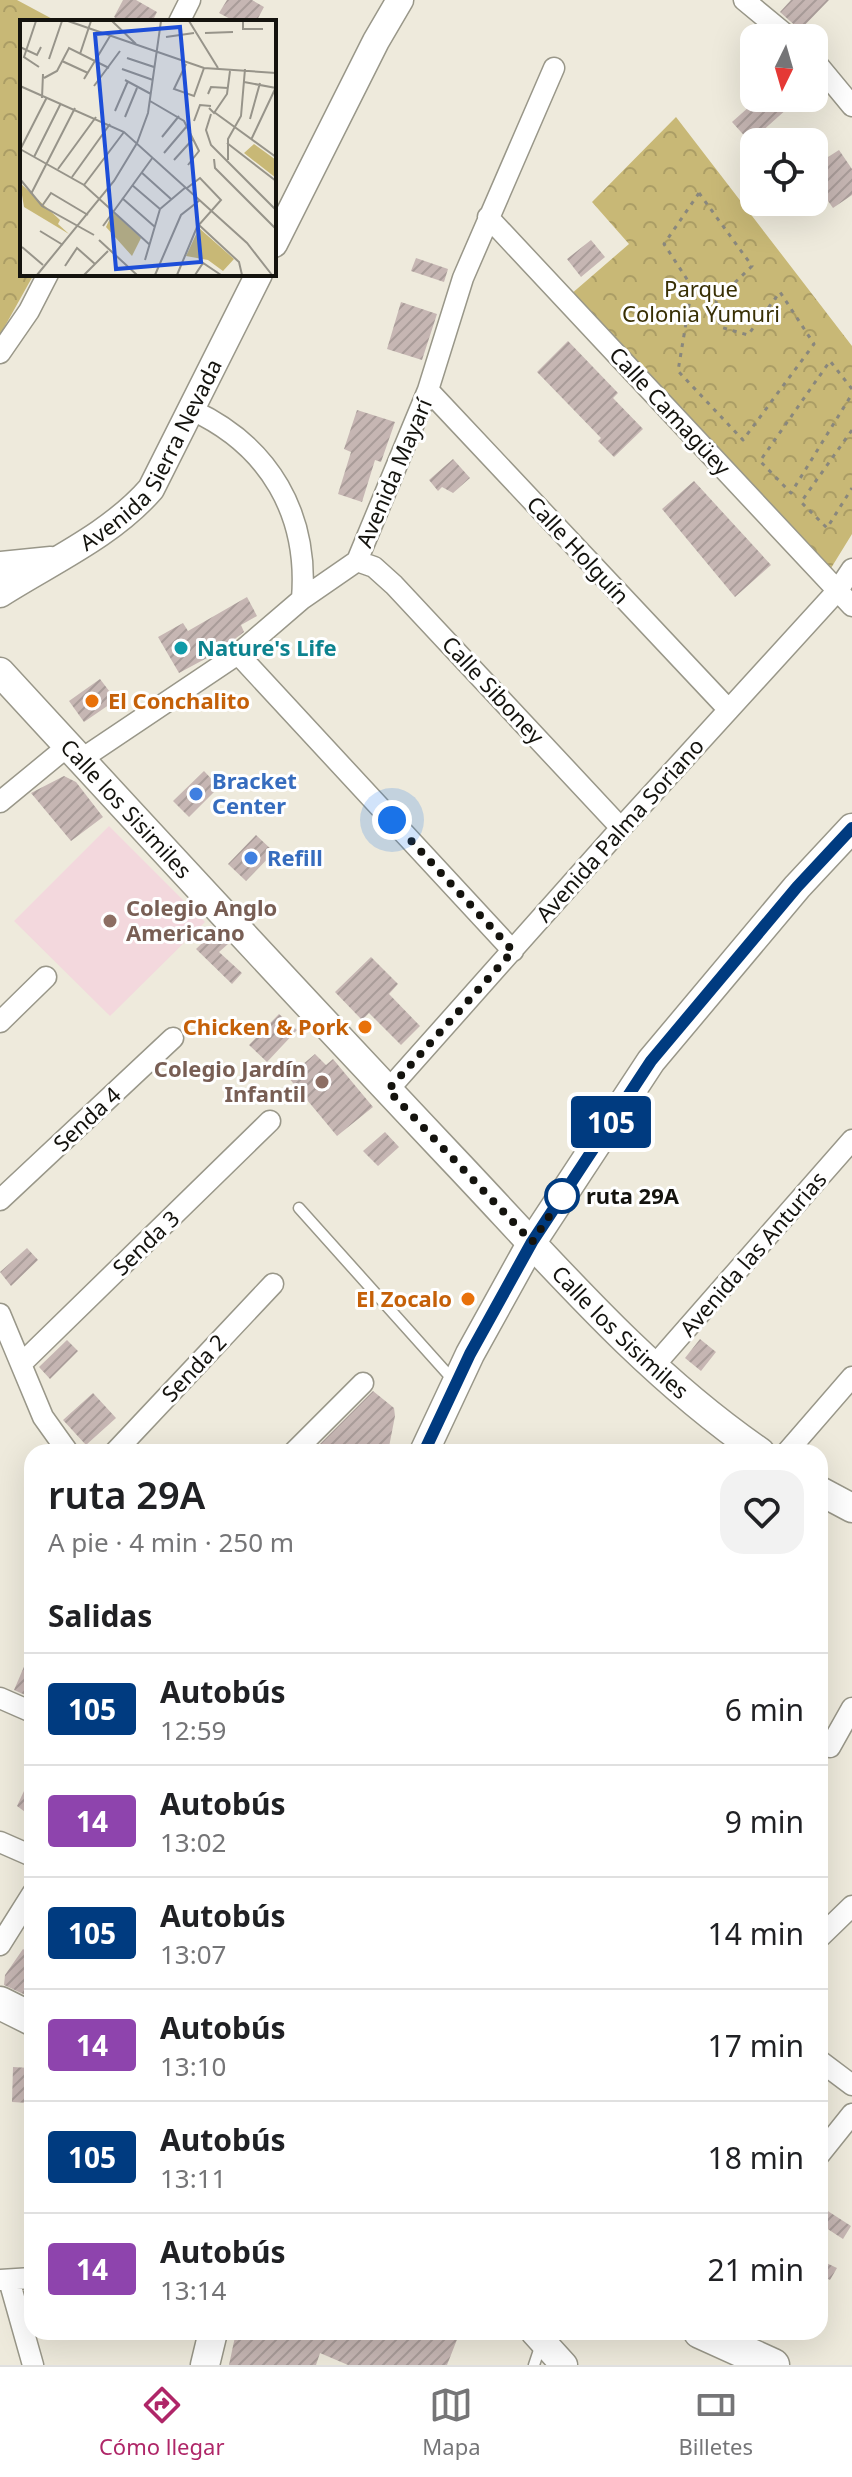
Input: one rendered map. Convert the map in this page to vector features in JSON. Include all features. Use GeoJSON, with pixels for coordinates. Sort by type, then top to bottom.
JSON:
{"type":"FeatureCollection","features":[{"type":"Feature","properties":{"kind":"main road"},"geometry":{"type":"LineString","coordinates":[[0,566],[51,561]]}},
{"type":"Feature","properties":{"kind":"main road","name":"Calle los Sisimiles"},"geometry":{"type":"LineString","coordinates":[[0,672],[556,1271],[653,1367],[749,1444]]}},
{"type":"Feature","properties":{"kind":"main road"},"geometry":{"type":"LineString","coordinates":[[428,1444],[455,1382],[532,1242],[651,1061],[797,887],[852,828]]}},
{"type":"Feature","properties":{"kind":"main road"},"geometry":{"type":"LineString","coordinates":[[828,1495],[852,1508]]}},
{"type":"Feature","properties":{"kind":"main road"},"geometry":{"type":"LineString","coordinates":[[0,2003],[24,2015]]}},
{"type":"Feature","properties":{"kind":"main road"},"geometry":{"type":"LineString","coordinates":[[205,2365],[211,2340]]}},
{"type":"Feature","properties":{"kind":"main road"},"geometry":{"type":"LineString","coordinates":[[721,2340],[773,2365]]}},
{"type":"Feature","properties":{"kind":"street"},"geometry":{"type":"LineString","coordinates":[[180,20],[190,0]]}},
{"type":"Feature","properties":{"kind":"street"},"geometry":{"type":"LineString","coordinates":[[280,215],[400,0]]}},
{"type":"Feature","properties":{"kind":"street"},"geometry":{"type":"LineString","coordinates":[[744,0],[773,24]]}},
{"type":"Feature","properties":{"kind":"street","name":"Avenida Mayarí"},"geometry":{"type":"LineString","coordinates":[[0,802],[74,753],[238,654],[302,599],[357,561],[428,390],[463,278],[554,68]]}},
{"type":"Feature","properties":{"kind":"street"},"geometry":{"type":"LineString","coordinates":[[828,77],[852,106]]}},
{"type":"Feature","properties":{"kind":"street","name":"Calle Camagüey"},"geometry":{"type":"LineString","coordinates":[[488,217],[852,606]]}},
{"type":"Feature","properties":{"kind":"street"},"geometry":{"type":"LineString","coordinates":[[0,353],[29,311],[47,276]]}},
{"type":"Feature","properties":{"kind":"street","name":"Avenida Sierra Nevada"},"geometry":{"type":"LineString","coordinates":[[0,594],[106,528],[142,499],[158,477],[258,276]]}},
{"type":"Feature","properties":{"kind":"street","name":"Calle Holguín"},"geometry":{"type":"LineString","coordinates":[[428,390],[728,709]]}},
{"type":"Feature","properties":{"kind":"street"},"geometry":{"type":"LineString","coordinates":[[192,410],[234,435],[258,457],[277,483],[292,512],[301,543],[304,576],[302,599]]}},
{"type":"Feature","properties":{"kind":"street","name":"Calle Siboney"},"geometry":{"type":"LineString","coordinates":[[357,561],[374,567],[394,585],[621,828]]}},
{"type":"Feature","properties":{"kind":"street","name":"Avenida Palma Soriano"},"geometry":{"type":"LineString","coordinates":[[388,1090],[838,590],[852,569]]}},
{"type":"Feature","properties":{"kind":"street"},"geometry":{"type":"LineString","coordinates":[[238,654],[513,951]]}},
{"type":"Feature","properties":{"kind":"street"},"geometry":{"type":"LineString","coordinates":[[0,1022],[46,977]]}},
{"type":"Feature","properties":{"kind":"street","name":"Senda 4"},"geometry":{"type":"LineString","coordinates":[[0,1200],[173,1038]]}},
{"type":"Feature","properties":{"kind":"street","name":"Senda 3"},"geometry":{"type":"LineString","coordinates":[[21,1364],[270,1121]]}},
{"type":"Feature","properties":{"kind":"street","name":"Avenida las Anturias"},"geometry":{"type":"LineString","coordinates":[[653,1367],[852,1140]]}},
{"type":"Feature","properties":{"kind":"street","name":"Senda 2"},"geometry":{"type":"LineString","coordinates":[[123,1444],[273,1284]]}},
{"type":"Feature","properties":{"kind":"street"},"geometry":{"type":"LineString","coordinates":[[0,1314],[43,1417],[62,1444]]}},
{"type":"Feature","properties":{"kind":"street"},"geometry":{"type":"LineString","coordinates":[[794,1444],[852,1377]]}},
{"type":"Feature","properties":{"kind":"street"},"geometry":{"type":"LineString","coordinates":[[302,1444],[363,1383]]}},
{"type":"Feature","properties":{"kind":"street"},"geometry":{"type":"LineString","coordinates":[[0,1698],[24,1708]]}},
{"type":"Feature","properties":{"kind":"street"},"geometry":{"type":"LineString","coordinates":[[830,1747],[852,1708]]}},
{"type":"Feature","properties":{"kind":"street"},"geometry":{"type":"LineString","coordinates":[[0,1842],[24,1852]]}},
{"type":"Feature","properties":{"kind":"street"},"geometry":{"type":"LineString","coordinates":[[828,1929],[852,1906]]}},
{"type":"Feature","properties":{"kind":"street"},"geometry":{"type":"LineString","coordinates":[[0,1945],[24,1907]]}},
{"type":"Feature","properties":{"kind":"street"},"geometry":{"type":"LineString","coordinates":[[828,2067],[852,2085]]}},
{"type":"Feature","properties":{"kind":"street"},"geometry":{"type":"LineString","coordinates":[[828,2144],[852,2114]]}},
{"type":"Feature","properties":{"kind":"street"},"geometry":{"type":"LineString","coordinates":[[24,2279],[4,2280],[24,2339]]}},
{"type":"Feature","properties":{"kind":"street"},"geometry":{"type":"LineString","coordinates":[[24,2340],[33,2365]]}},
{"type":"Feature","properties":{"kind":"street"},"geometry":{"type":"LineString","coordinates":[[540,2342],[564,2365]]}},
{"type":"Feature","properties":{"kind":"street"},"geometry":{"type":"LineString","coordinates":[[540,2342],[571,2359],[573,2365]]}},
{"type":"Feature","properties":{"kind":"lane"},"geometry":{"type":"LineString","coordinates":[[299,1208],[455,1382]]}},
{"type":"Feature","properties":{"kind":"path"},"geometry":{"type":"LineString","coordinates":[[699,193],[752,266],[716,301],[720,327],[748,335],[780,292],[814,344],[743,440],[678,371],[692,287],[664,244],[699,193]]}},
{"type":"Feature","properties":{"kind":"path"},"geometry":{"type":"LineString","coordinates":[[830,361],[852,392],[791,493],[760,461],[830,361]]}},
{"type":"Feature","properties":{"kind":"path"},"geometry":{"type":"LineString","coordinates":[[852,430],[801,502],[827,528],[852,488]]}},
{"type":"Feature","properties":{"kind":"shaded area","name":"Colegio Anglo Americano"},"geometry":{"type":"Polygon","coordinates":[[[109,826],[205,922],[110,1016],[14,921],[109,826]]]}},
{"type":"Feature","properties":{"kind":"green space"},"geometry":{"type":"Polygon","coordinates":[[[0,0],[17,0],[54,20],[20,20],[20,276],[33,276],[0,335],[0,0]]]}},
{"type":"Feature","properties":{"kind":"green space","name":"Parque Colonia Yumuri"},"geometry":{"type":"Polygon","coordinates":[[[676,117],[740,200],[740,216],[752,216],[852,346],[852,534],[828,573],[570,295],[629,244],[592,202],[676,117]]]}},
{"type":"Feature","properties":{"kind":"building"},"geometry":{"type":"Polygon","coordinates":[[[123,0],[136,0],[157,12],[153,20],[119,20],[114,17],[123,0]]]}},
{"type":"Feature","properties":{"kind":"building"},"geometry":{"type":"Polygon","coordinates":[[[227,0],[252,0],[264,7],[257,20],[232,20],[219,13],[227,0]]]}},
{"type":"Feature","properties":{"kind":"building"},"geometry":{"type":"Polygon","coordinates":[[[791,0],[829,0],[806,24],[793,24],[780,12],[791,0]]]}},
{"type":"Feature","properties":{"kind":"building"},"geometry":{"type":"Polygon","coordinates":[[[743,112],[784,112],[766,128],[740,128],[740,131],[732,122],[743,112]]]}},
{"type":"Feature","properties":{"kind":"building"},"geometry":{"type":"Polygon","coordinates":[[[839,150],[852,169],[852,195],[833,208],[828,201],[828,157],[839,150]]]}},
{"type":"Feature","properties":{"kind":"building"},"geometry":{"type":"Polygon","coordinates":[[[591,240],[605,257],[581,277],[567,259],[591,240]]]}},
{"type":"Feature","properties":{"kind":"building"},"geometry":{"type":"Polygon","coordinates":[[[416,258],[448,269],[444,282],[411,271],[416,258]]]}},
{"type":"Feature","properties":{"kind":"building"},"geometry":{"type":"Polygon","coordinates":[[[401,302],[437,314],[422,360],[387,349],[401,302]]]}},
{"type":"Feature","properties":{"kind":"building"},"geometry":{"type":"Polygon","coordinates":[[[568,341],[618,393],[613,398],[643,429],[614,457],[598,441],[601,438],[537,372],[568,341]]]}},
{"type":"Feature","properties":{"kind":"building"},"geometry":{"type":"Polygon","coordinates":[[[357,410],[395,422],[381,462],[375,460],[362,502],[338,494],[351,452],[344,449],[357,410]]]}},
{"type":"Feature","properties":{"kind":"building"},"geometry":{"type":"Polygon","coordinates":[[[453,459],[470,478],[453,493],[442,487],[438,491],[429,480],[453,459]]]}},
{"type":"Feature","properties":{"kind":"building"},"geometry":{"type":"Polygon","coordinates":[[[694,481],[771,565],[735,597],[662,509],[694,481]]]}},
{"type":"Feature","properties":{"kind":"building"},"geometry":{"type":"Polygon","coordinates":[[[247,597],[257,616],[241,625],[244,632],[216,653],[179,673],[158,637],[183,623],[188,631],[247,597]]]}},
{"type":"Feature","properties":{"kind":"building","name":"El Conchalito"},"geometry":{"type":"Polygon","coordinates":[[[100,679],[116,700],[84,722],[69,701],[100,679]]]}},
{"type":"Feature","properties":{"kind":"building","name":"Bracket Center"},"geometry":{"type":"Polygon","coordinates":[[[204,771],[219,787],[189,817],[173,801],[204,771]]]}},
{"type":"Feature","properties":{"kind":"building"},"geometry":{"type":"Polygon","coordinates":[[[64,776],[76,782],[103,817],[71,841],[31,793],[64,776]]]}},
{"type":"Feature","properties":{"kind":"building","name":"Refill"},"geometry":{"type":"Polygon","coordinates":[[[256,835],[274,852],[246,881],[228,864],[256,835]]]}},
{"type":"Feature","properties":{"kind":"building"},"geometry":{"type":"Polygon","coordinates":[[[215,931],[228,944],[219,952],[242,973],[232,984],[196,949],[215,931]]]}},
{"type":"Feature","properties":{"kind":"building"},"geometry":{"type":"Polygon","coordinates":[[[371,957],[398,984],[389,994],[420,1026],[401,1045],[369,1013],[362,1020],[335,992],[371,957]]]}},
{"type":"Feature","properties":{"kind":"building"},"geometry":{"type":"Polygon","coordinates":[[[279,1014],[297,1030],[267,1062],[249,1045],[279,1014]]]}},
{"type":"Feature","properties":{"kind":"building","name":"Colegio Jardín Infantil"},"geometry":{"type":"Polygon","coordinates":[[[315,1054],[326,1065],[333,1059],[373,1107],[337,1136],[288,1077],[315,1054]]]}},
{"type":"Feature","properties":{"kind":"building"},"geometry":{"type":"Polygon","coordinates":[[[385,1132],[399,1147],[378,1166],[363,1151],[385,1132]]]}},
{"type":"Feature","properties":{"kind":"building"},"geometry":{"type":"Polygon","coordinates":[[[27,1248],[38,1260],[11,1286],[0,1272],[27,1248]]]}},
{"type":"Feature","properties":{"kind":"building"},"geometry":{"type":"Polygon","coordinates":[[[700,1339],[716,1352],[701,1371],[685,1358],[700,1339]]]}},
{"type":"Feature","properties":{"kind":"building"},"geometry":{"type":"Polygon","coordinates":[[[67,1340],[78,1351],[50,1379],[39,1367],[67,1340]]]}},
{"type":"Feature","properties":{"kind":"building"},"geometry":{"type":"Polygon","coordinates":[[[373,1391],[394,1408],[390,1444],[320,1444],[373,1391]]]}},
{"type":"Feature","properties":{"kind":"building"},"geometry":{"type":"Polygon","coordinates":[[[93,1393],[116,1418],[87,1444],[63,1420],[93,1393]]]}},
{"type":"Feature","properties":{"kind":"building"},"geometry":{"type":"Polygon","coordinates":[[[24,1667],[24,1694],[14,1690],[24,1667]]]}},
{"type":"Feature","properties":{"kind":"building"},"geometry":{"type":"Polygon","coordinates":[[[24,1791],[24,1811],[17,1806],[24,1791]]]}},
{"type":"Feature","properties":{"kind":"building"},"geometry":{"type":"Polygon","coordinates":[[[24,1950],[24,1994],[4,1985],[5,1975],[24,1950]]]}},
{"type":"Feature","properties":{"kind":"building"},"geometry":{"type":"Polygon","coordinates":[[[13,2067],[24,2068],[24,2103],[12,2102],[13,2067]]]}},
{"type":"Feature","properties":{"kind":"building"},"geometry":{"type":"Polygon","coordinates":[[[828,2211],[851,2226],[843,2239],[828,2229],[828,2211]]]}},
{"type":"Feature","properties":{"kind":"building"},"geometry":{"type":"Polygon","coordinates":[[[828,2264],[837,2268],[828,2279],[828,2264]]]}},
{"type":"Feature","properties":{"kind":"building"},"geometry":{"type":"Polygon","coordinates":[[[234,2340],[457,2340],[447,2365],[348,2365],[320,2353],[316,2365],[229,2365],[234,2340]]]}},
{"type":"Feature","properties":{"kind":"bus line","name":"105"},"geometry":{"type":"LineString","coordinates":[[428,1444],[455,1382],[532,1242],[651,1061],[797,887],[852,828]]}},
{"type":"Feature","properties":{"kind":"place","name":"Nature's Life"},"geometry":{"type":"Point","coordinates":[181,648]}},
{"type":"Feature","properties":{"kind":"place","name":"El Conchalito"},"geometry":{"type":"Point","coordinates":[92,701]}},
{"type":"Feature","properties":{"kind":"place","name":"Bracket Center"},"geometry":{"type":"Point","coordinates":[196,794]}},
{"type":"Feature","properties":{"kind":"place","name":"Refill"},"geometry":{"type":"Point","coordinates":[251,858]}},
{"type":"Feature","properties":{"kind":"place","name":"Colegio Anglo Americano"},"geometry":{"type":"Point","coordinates":[110,921]}},
{"type":"Feature","properties":{"kind":"place","name":"Chicken & Pork"},"geometry":{"type":"Point","coordinates":[365,1027]}},
{"type":"Feature","properties":{"kind":"place","name":"Colegio Jardín Infantil"},"geometry":{"type":"Point","coordinates":[322,1082]}},
{"type":"Feature","properties":{"kind":"place","name":"ruta 29A"},"geometry":{"type":"Point","coordinates":[562,1196]}},
{"type":"Feature","properties":{"kind":"place","name":"El Zocalo"},"geometry":{"type":"Point","coordinates":[468,1299]}},
{"type":"Feature","properties":{"kind":"route"},"geometry":{"type":"LineString","coordinates":[[392,820],[513,951],[388,1090],[532,1242],[566,1191],[562,1196]]}}]}
